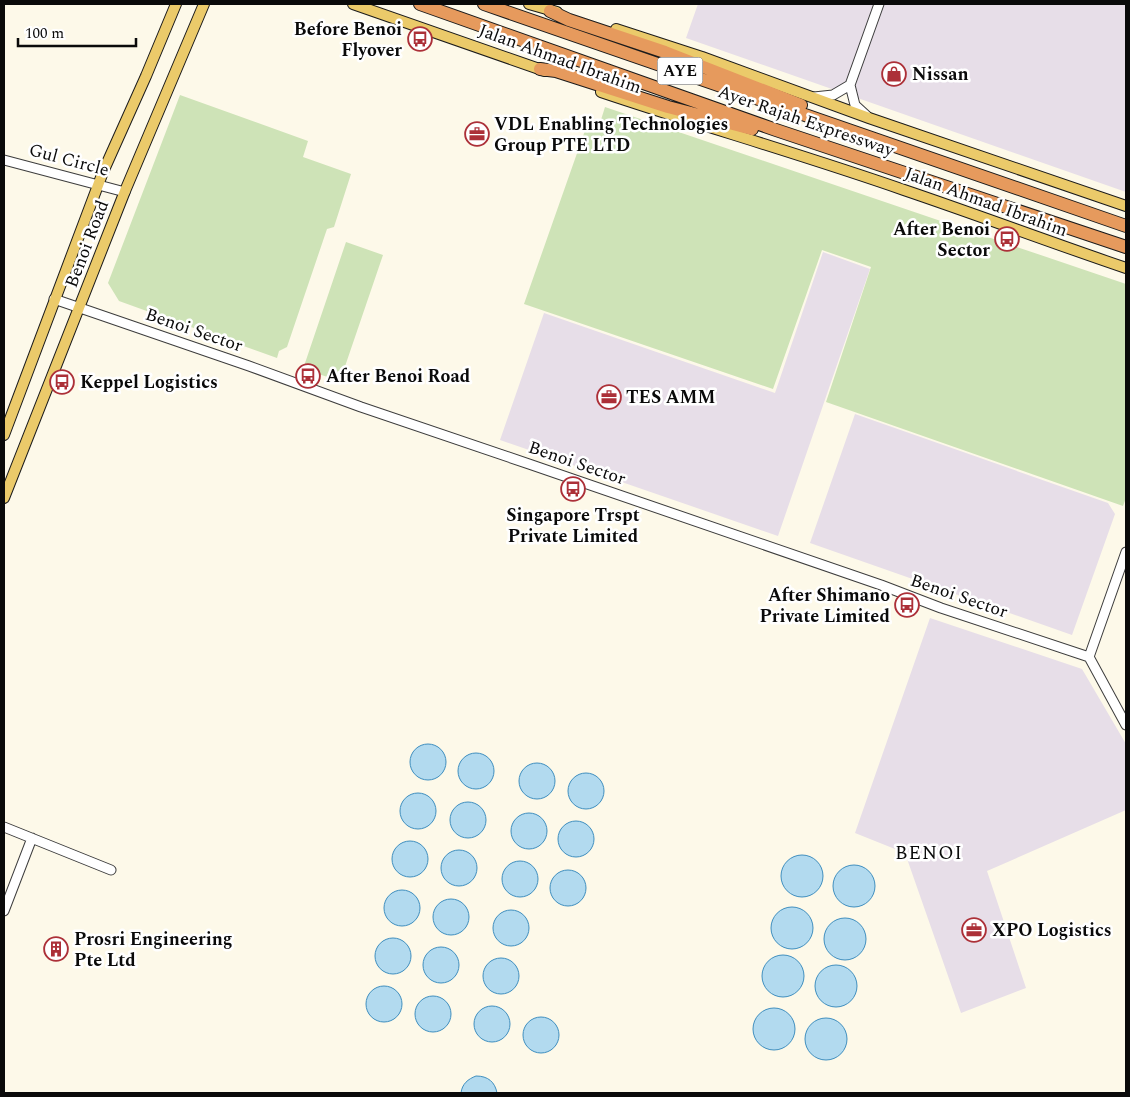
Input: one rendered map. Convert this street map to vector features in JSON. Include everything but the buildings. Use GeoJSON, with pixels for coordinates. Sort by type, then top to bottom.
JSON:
{"type":"FeatureCollection","features":[{"type":"Feature","properties":{"kind":"highway","name":"Ayer Rajah Expressway"},"geometry":{"type":"LineString","coordinates":[[420,4],[776,130],[1126,247]]}},
{"type":"Feature","properties":{"kind":"highway","name":"Ayer Rajah Expressway"},"geometry":{"type":"LineString","coordinates":[[484,4],[1126,226]]}},
{"type":"Feature","properties":{"kind":"highway"},"geometry":{"type":"LineString","coordinates":[[550,11],[569,20],[665,52],[808,108],[876,139]]}},
{"type":"Feature","properties":{"kind":"highway"},"geometry":{"type":"LineString","coordinates":[[540,69],[556,71],[580,78],[714,120],[763,131],[776,130]]}},
{"type":"Feature","properties":{"kind":"main road"},"geometry":{"type":"LineString","coordinates":[[169,4],[170,20]]}},
{"type":"Feature","properties":{"kind":"main road","name":"Benoi Road"},"geometry":{"type":"LineString","coordinates":[[4,435],[98,185],[176,4]]}},
{"type":"Feature","properties":{"kind":"main road","name":"Benoi Road"},"geometry":{"type":"LineString","coordinates":[[4,498],[125,192],[204,4]]}},
{"type":"Feature","properties":{"kind":"main road","name":"Jalan Ahmad Ibrahim"},"geometry":{"type":"LineString","coordinates":[[352,4],[540,69],[594,90],[904,190],[1126,268]]}},
{"type":"Feature","properties":{"kind":"main road"},"geometry":{"type":"LineString","coordinates":[[529,4],[702,57],[869,118],[1126,206]]}},
{"type":"Feature","properties":{"kind":"street"},"geometry":{"type":"LineString","coordinates":[[869,118],[855,105],[850,85],[879,4]]}},
{"type":"Feature","properties":{"kind":"street"},"geometry":{"type":"LineString","coordinates":[[814,97],[833,95],[850,85]]}},
{"type":"Feature","properties":{"kind":"street","name":"Gul Circle"},"geometry":{"type":"LineString","coordinates":[[4,160],[125,192]]}},
{"type":"Feature","properties":{"kind":"street","name":"Benoi Sector"},"geometry":{"type":"LineString","coordinates":[[54,299],[249,366],[361,407],[881,585],[941,608],[1089,657]]}},
{"type":"Feature","properties":{"kind":"street"},"geometry":{"type":"LineString","coordinates":[[1126,552],[1089,657],[1126,725]]}},
{"type":"Feature","properties":{"kind":"street"},"geometry":{"type":"LineString","coordinates":[[4,827],[111,870]]}},
{"type":"Feature","properties":{"kind":"street"},"geometry":{"type":"LineString","coordinates":[[4,911],[32,838]]}},
{"type":"Feature","properties":{"kind":"shaded area"},"geometry":{"type":"Polygon","coordinates":[[[698,4],[1126,4],[1126,192],[686,38],[698,4]]]}},
{"type":"Feature","properties":{"kind":"shaded area"},"geometry":{"type":"Polygon","coordinates":[[[823,252],[870,269],[778,536],[500,440],[544,313],[775,393],[823,252]]]}},
{"type":"Feature","properties":{"kind":"shaded area"},"geometry":{"type":"Polygon","coordinates":[[[855,414],[1108,503],[1115,514],[1072,635],[810,543],[855,414]]]}},
{"type":"Feature","properties":{"kind":"shaded area"},"geometry":{"type":"Polygon","coordinates":[[[930,618],[1082,669],[1126,744],[1126,810],[987,871],[1026,988],[961,1013],[905,853],[855,833],[930,618]]]}},
{"type":"Feature","properties":{"kind":"green space"},"geometry":{"type":"Polygon","coordinates":[[[180,95],[308,141],[303,157],[351,174],[334,227],[327,229],[287,347],[279,351],[277,358],[119,301],[108,283],[180,95]]]}},
{"type":"Feature","properties":{"kind":"green space"},"geometry":{"type":"Polygon","coordinates":[[[605,107],[1126,284],[1126,498],[1123,506],[826,402],[871,267],[822,250],[773,389],[524,304],[588,122],[600,123],[605,107]]]}},
{"type":"Feature","properties":{"kind":"green space"},"geometry":{"type":"Polygon","coordinates":[[[346,242],[383,255],[340,381],[303,369],[346,242]]]}},
{"type":"Feature","properties":{"kind":"water"},"geometry":{"type":"Polygon","coordinates":[[[428,744],[441,749],[446,762],[441,775],[428,780],[415,775],[410,762],[415,749],[428,744]]]}},
{"type":"Feature","properties":{"kind":"water"},"geometry":{"type":"Polygon","coordinates":[[[476,753],[489,758],[494,771],[489,784],[476,789],[463,784],[458,771],[463,758],[476,753]]]}},
{"type":"Feature","properties":{"kind":"water"},"geometry":{"type":"Polygon","coordinates":[[[537,763],[549,769],[555,781],[549,793],[537,799],[525,793],[519,781],[525,769],[537,763]]]}},
{"type":"Feature","properties":{"kind":"water"},"geometry":{"type":"Polygon","coordinates":[[[586,773],[599,778],[604,791],[599,804],[586,809],[573,804],[568,791],[573,778],[586,773]]]}},
{"type":"Feature","properties":{"kind":"water"},"geometry":{"type":"Polygon","coordinates":[[[418,793],[431,798],[436,811],[431,824],[418,829],[405,824],[400,811],[405,798],[418,793]]]}},
{"type":"Feature","properties":{"kind":"water"},"geometry":{"type":"Polygon","coordinates":[[[468,802],[481,807],[486,820],[481,833],[468,838],[455,833],[450,820],[455,807],[468,802]]]}},
{"type":"Feature","properties":{"kind":"water"},"geometry":{"type":"Polygon","coordinates":[[[529,813],[542,818],[547,831],[542,844],[529,849],[516,844],[511,831],[516,818],[529,813]]]}},
{"type":"Feature","properties":{"kind":"water"},"geometry":{"type":"Polygon","coordinates":[[[576,821],[588,827],[594,839],[588,851],[576,857],[564,851],[558,839],[564,827],[576,821]]]}},
{"type":"Feature","properties":{"kind":"water"},"geometry":{"type":"Polygon","coordinates":[[[410,841],[422,847],[428,859],[422,871],[410,877],[398,871],[392,859],[398,847],[410,841]]]}},
{"type":"Feature","properties":{"kind":"water"},"geometry":{"type":"Polygon","coordinates":[[[459,850],[471,856],[477,868],[471,880],[459,886],[447,880],[441,868],[447,856],[459,850]]]}},
{"type":"Feature","properties":{"kind":"water"},"geometry":{"type":"Polygon","coordinates":[[[802,855],[817,861],[823,876],[817,891],[802,897],[787,891],[781,876],[787,861],[802,855]]]}},
{"type":"Feature","properties":{"kind":"water"},"geometry":{"type":"Polygon","coordinates":[[[520,861],[533,866],[538,879],[533,892],[520,897],[507,892],[502,879],[507,866],[520,861]]]}},
{"type":"Feature","properties":{"kind":"water"},"geometry":{"type":"Polygon","coordinates":[[[854,865],[869,871],[875,886],[869,901],[854,907],[839,901],[833,886],[839,871],[854,865]]]}},
{"type":"Feature","properties":{"kind":"water"},"geometry":{"type":"Polygon","coordinates":[[[568,870],[581,875],[586,888],[581,901],[568,906],[555,901],[550,888],[555,875],[568,870]]]}},
{"type":"Feature","properties":{"kind":"water"},"geometry":{"type":"Polygon","coordinates":[[[402,890],[414,896],[420,908],[414,920],[402,926],[390,920],[384,908],[390,896],[402,890]]]}},
{"type":"Feature","properties":{"kind":"water"},"geometry":{"type":"Polygon","coordinates":[[[451,899],[463,905],[469,917],[463,929],[451,935],[439,929],[433,917],[439,905],[451,899]]]}},
{"type":"Feature","properties":{"kind":"water"},"geometry":{"type":"Polygon","coordinates":[[[792,907],[807,913],[813,928],[807,943],[792,949],[777,943],[771,928],[777,913],[792,907]]]}},
{"type":"Feature","properties":{"kind":"water"},"geometry":{"type":"Polygon","coordinates":[[[511,910],[523,916],[529,928],[523,940],[511,946],[499,940],[493,928],[499,916],[511,910]]]}},
{"type":"Feature","properties":{"kind":"water"},"geometry":{"type":"Polygon","coordinates":[[[845,918],[860,924],[866,939],[860,954],[845,960],[830,954],[824,939],[830,924],[845,918]]]}},
{"type":"Feature","properties":{"kind":"water"},"geometry":{"type":"Polygon","coordinates":[[[393,938],[406,943],[411,956],[406,969],[393,974],[380,969],[375,956],[380,943],[393,938]]]}},
{"type":"Feature","properties":{"kind":"water"},"geometry":{"type":"Polygon","coordinates":[[[441,947],[453,953],[459,965],[453,977],[441,983],[429,977],[423,965],[429,953],[441,947]]]}},
{"type":"Feature","properties":{"kind":"water"},"geometry":{"type":"Polygon","coordinates":[[[783,955],[798,961],[804,976],[798,991],[783,997],[768,991],[762,976],[768,961],[783,955]]]}},
{"type":"Feature","properties":{"kind":"water"},"geometry":{"type":"Polygon","coordinates":[[[501,958],[513,964],[519,976],[513,988],[501,994],[489,988],[483,976],[489,964],[501,958]]]}},
{"type":"Feature","properties":{"kind":"water"},"geometry":{"type":"Polygon","coordinates":[[[836,965],[851,971],[857,986],[851,1001],[836,1007],[821,1001],[815,986],[821,971],[836,965]]]}},
{"type":"Feature","properties":{"kind":"water"},"geometry":{"type":"Polygon","coordinates":[[[384,986],[396,992],[402,1004],[396,1016],[384,1022],[372,1016],[366,1004],[372,992],[384,986]]]}},
{"type":"Feature","properties":{"kind":"water"},"geometry":{"type":"Polygon","coordinates":[[[433,996],[446,1001],[451,1014],[446,1027],[433,1032],[420,1027],[415,1014],[420,1001],[433,996]]]}},
{"type":"Feature","properties":{"kind":"water"},"geometry":{"type":"Polygon","coordinates":[[[492,1006],[504,1012],[510,1024],[504,1036],[492,1042],[480,1036],[474,1024],[480,1012],[492,1006]]]}},
{"type":"Feature","properties":{"kind":"water"},"geometry":{"type":"Polygon","coordinates":[[[774,1008],[789,1014],[795,1029],[789,1044],[774,1050],[759,1044],[753,1029],[759,1014],[774,1008]]]}},
{"type":"Feature","properties":{"kind":"water"},"geometry":{"type":"Polygon","coordinates":[[[541,1017],[553,1023],[559,1035],[553,1047],[541,1053],[529,1047],[523,1035],[529,1023],[541,1017]]]}},
{"type":"Feature","properties":{"kind":"water"},"geometry":{"type":"Polygon","coordinates":[[[826,1018],[841,1024],[847,1039],[841,1054],[826,1060],[811,1054],[805,1039],[811,1024],[826,1018]]]}},
{"type":"Feature","properties":{"kind":"water"},"geometry":{"type":"Polygon","coordinates":[[[476,1076],[490,1080],[495,1086],[497,1093],[461,1093],[466,1082],[476,1076]]]}},
{"type":"Feature","properties":{"kind":"place","name":"Before Benoi Flyover"},"geometry":{"type":"Point","coordinates":[420,39]}},
{"type":"Feature","properties":{"kind":"place","name":"Nissan"},"geometry":{"type":"Point","coordinates":[894,74]}},
{"type":"Feature","properties":{"kind":"place","name":"VDL Enabling Technologies Group PTE LTD"},"geometry":{"type":"Point","coordinates":[477,134]}},
{"type":"Feature","properties":{"kind":"place","name":"After Benoi Sector"},"geometry":{"type":"Point","coordinates":[1007,239]}},
{"type":"Feature","properties":{"kind":"place","name":"After Benoi Road"},"geometry":{"type":"Point","coordinates":[308,376]}},
{"type":"Feature","properties":{"kind":"place","name":"Keppel Logistics"},"geometry":{"type":"Point","coordinates":[62,382]}},
{"type":"Feature","properties":{"kind":"place","name":"TES AMM"},"geometry":{"type":"Point","coordinates":[609,397]}},
{"type":"Feature","properties":{"kind":"place","name":"Singapore Trspt Private Limited"},"geometry":{"type":"Point","coordinates":[573,489]}},
{"type":"Feature","properties":{"kind":"place","name":"After Shimano Private Limited"},"geometry":{"type":"Point","coordinates":[907,605]}},
{"type":"Feature","properties":{"kind":"place","name":"XPO Logistics"},"geometry":{"type":"Point","coordinates":[974,930]}},
{"type":"Feature","properties":{"kind":"place","name":"Prosri Engineering Pte Ltd"},"geometry":{"type":"Point","coordinates":[56,949]}},
{"type":"Feature","properties":{"kind":"district","name":"BENOI"},"geometry":{"type":"Point","coordinates":[929,853]}}]}
